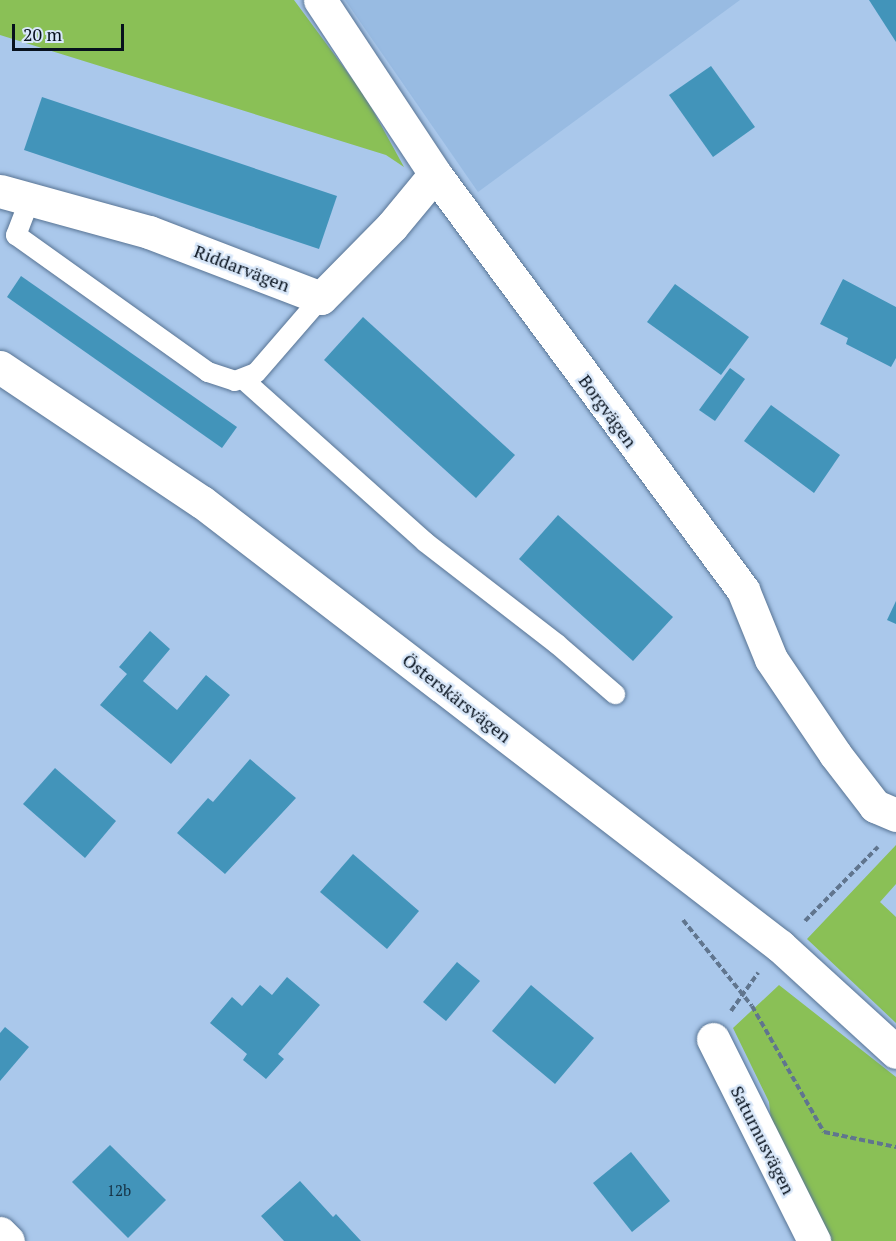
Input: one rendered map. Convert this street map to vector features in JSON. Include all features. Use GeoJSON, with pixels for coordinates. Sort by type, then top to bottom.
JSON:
{"type":"FeatureCollection","features":[{"type":"Feature","properties":{"kind":"street","name":"Borgvägen"},"geometry":{"type":"LineString","coordinates":[[320,0],[435,174],[743,590],[771,659],[835,754],[874,806],[896,815]]}},
{"type":"Feature","properties":{"kind":"street"},"geometry":{"type":"LineString","coordinates":[[321,298],[392,226],[435,174]]}},
{"type":"Feature","properties":{"kind":"street","name":"Riddarvägen"},"geometry":{"type":"LineString","coordinates":[[15,195],[149,232],[321,298]]}},
{"type":"Feature","properties":{"kind":"street","name":"Österskärsvägen"},"geometry":{"type":"LineString","coordinates":[[0,367],[212,509],[780,946],[896,1052]]}},
{"type":"Feature","properties":{"kind":"street","name":"Saturnusvägen"},"geometry":{"type":"LineString","coordinates":[[713,1039],[814,1241]]}},
{"type":"Feature","properties":{"kind":"street"},"geometry":{"type":"LineString","coordinates":[[0,1233],[8,1241]]}},
{"type":"Feature","properties":{"kind":"lane"},"geometry":{"type":"LineString","coordinates":[[15,195],[16,235],[208,372],[235,381],[244,380],[256,373],[321,298]]}},
{"type":"Feature","properties":{"kind":"lane"},"geometry":{"type":"LineString","coordinates":[[244,380],[424,542],[615,694]]}},
{"type":"Feature","properties":{"kind":"path"},"geometry":{"type":"LineString","coordinates":[[678,914],[752,1006],[824,1132],[896,1147]]}},
{"type":"Feature","properties":{"kind":"shaded area"},"geometry":{"type":"Polygon","coordinates":[[[345,0],[740,0],[478,192],[345,0]]]}},
{"type":"Feature","properties":{"kind":"green space"},"geometry":{"type":"Polygon","coordinates":[[[0,0],[294,0],[365,96],[404,167],[386,155],[0,35],[0,0]]]}},
{"type":"Feature","properties":{"kind":"green space"},"geometry":{"type":"Polygon","coordinates":[[[896,845],[896,884],[880,902],[896,917],[896,1023],[807,939],[896,845]]]}},
{"type":"Feature","properties":{"kind":"green space"},"geometry":{"type":"Polygon","coordinates":[[[779,985],[896,1077],[896,1241],[829,1241],[773,1139],[769,1102],[733,1028],[779,985]]]}},
{"type":"Feature","properties":{"kind":"building"},"geometry":{"type":"Polygon","coordinates":[[[869,0],[896,0],[896,42],[869,0]]]}},
{"type":"Feature","properties":{"kind":"building"},"geometry":{"type":"Polygon","coordinates":[[[711,66],[755,127],[713,157],[669,95],[711,66]]]}},
{"type":"Feature","properties":{"kind":"building"},"geometry":{"type":"Polygon","coordinates":[[[42,97],[337,196],[319,249],[24,150],[42,97]]]}},
{"type":"Feature","properties":{"kind":"building"},"geometry":{"type":"Polygon","coordinates":[[[21,276],[237,427],[222,448],[7,297],[21,276]]]}},
{"type":"Feature","properties":{"kind":"building"},"geometry":{"type":"Polygon","coordinates":[[[843,279],[896,307],[896,358],[891,367],[846,344],[848,338],[820,324],[843,279]]]}},
{"type":"Feature","properties":{"kind":"building"},"geometry":{"type":"Polygon","coordinates":[[[675,284],[749,337],[721,375],[647,322],[675,284]]]}},
{"type":"Feature","properties":{"kind":"building"},"geometry":{"type":"Polygon","coordinates":[[[363,317],[515,455],[476,498],[324,360],[363,317]]]}},
{"type":"Feature","properties":{"kind":"building"},"geometry":{"type":"Polygon","coordinates":[[[730,368],[745,379],[715,421],[699,410],[730,368]]]}},
{"type":"Feature","properties":{"kind":"building"},"geometry":{"type":"Polygon","coordinates":[[[771,405],[840,455],[814,493],[744,441],[771,405]]]}},
{"type":"Feature","properties":{"kind":"building"},"geometry":{"type":"Polygon","coordinates":[[[558,515],[673,617],[633,661],[519,559],[558,515]]]}},
{"type":"Feature","properties":{"kind":"building"},"geometry":{"type":"Polygon","coordinates":[[[896,601],[896,624],[887,620],[896,601]]]}},
{"type":"Feature","properties":{"kind":"building"},"geometry":{"type":"Polygon","coordinates":[[[150,631],[170,649],[143,681],[177,710],[206,675],[230,695],[171,764],[100,705],[127,674],[119,667],[150,631]]]}},
{"type":"Feature","properties":{"kind":"building"},"geometry":{"type":"Polygon","coordinates":[[[250,759],[296,798],[225,874],[177,833],[208,798],[213,802],[250,759]]]}},
{"type":"Feature","properties":{"kind":"building"},"geometry":{"type":"Polygon","coordinates":[[[55,768],[116,821],[85,858],[23,804],[55,768]]]}},
{"type":"Feature","properties":{"kind":"building"},"geometry":{"type":"Polygon","coordinates":[[[353,854],[419,911],[387,949],[320,892],[353,854]]]}},
{"type":"Feature","properties":{"kind":"building"},"geometry":{"type":"Polygon","coordinates":[[[457,962],[480,981],[446,1021],[423,1002],[457,962]]]}},
{"type":"Feature","properties":{"kind":"building"},"geometry":{"type":"Polygon","coordinates":[[[287,977],[320,1005],[278,1054],[284,1059],[266,1079],[243,1060],[247,1054],[210,1023],[232,997],[242,1006],[260,985],[272,995],[287,977]]]}},
{"type":"Feature","properties":{"kind":"building"},"geometry":{"type":"Polygon","coordinates":[[[531,985],[594,1038],[555,1084],[492,1031],[531,985]]]}},
{"type":"Feature","properties":{"kind":"building"},"geometry":{"type":"Polygon","coordinates":[[[5,1027],[29,1047],[0,1081],[0,1033],[5,1027]]]}},
{"type":"Feature","properties":{"kind":"building"},"geometry":{"type":"Polygon","coordinates":[[[110,1145],[166,1200],[128,1238],[72,1182],[110,1145]]]}},
{"type":"Feature","properties":{"kind":"building"},"geometry":{"type":"Polygon","coordinates":[[[631,1152],[670,1201],[632,1232],[593,1183],[631,1152]]]}},
{"type":"Feature","properties":{"kind":"building"},"geometry":{"type":"Polygon","coordinates":[[[300,1181],[333,1217],[336,1214],[361,1241],[284,1241],[261,1216],[300,1181]]]}}]}
